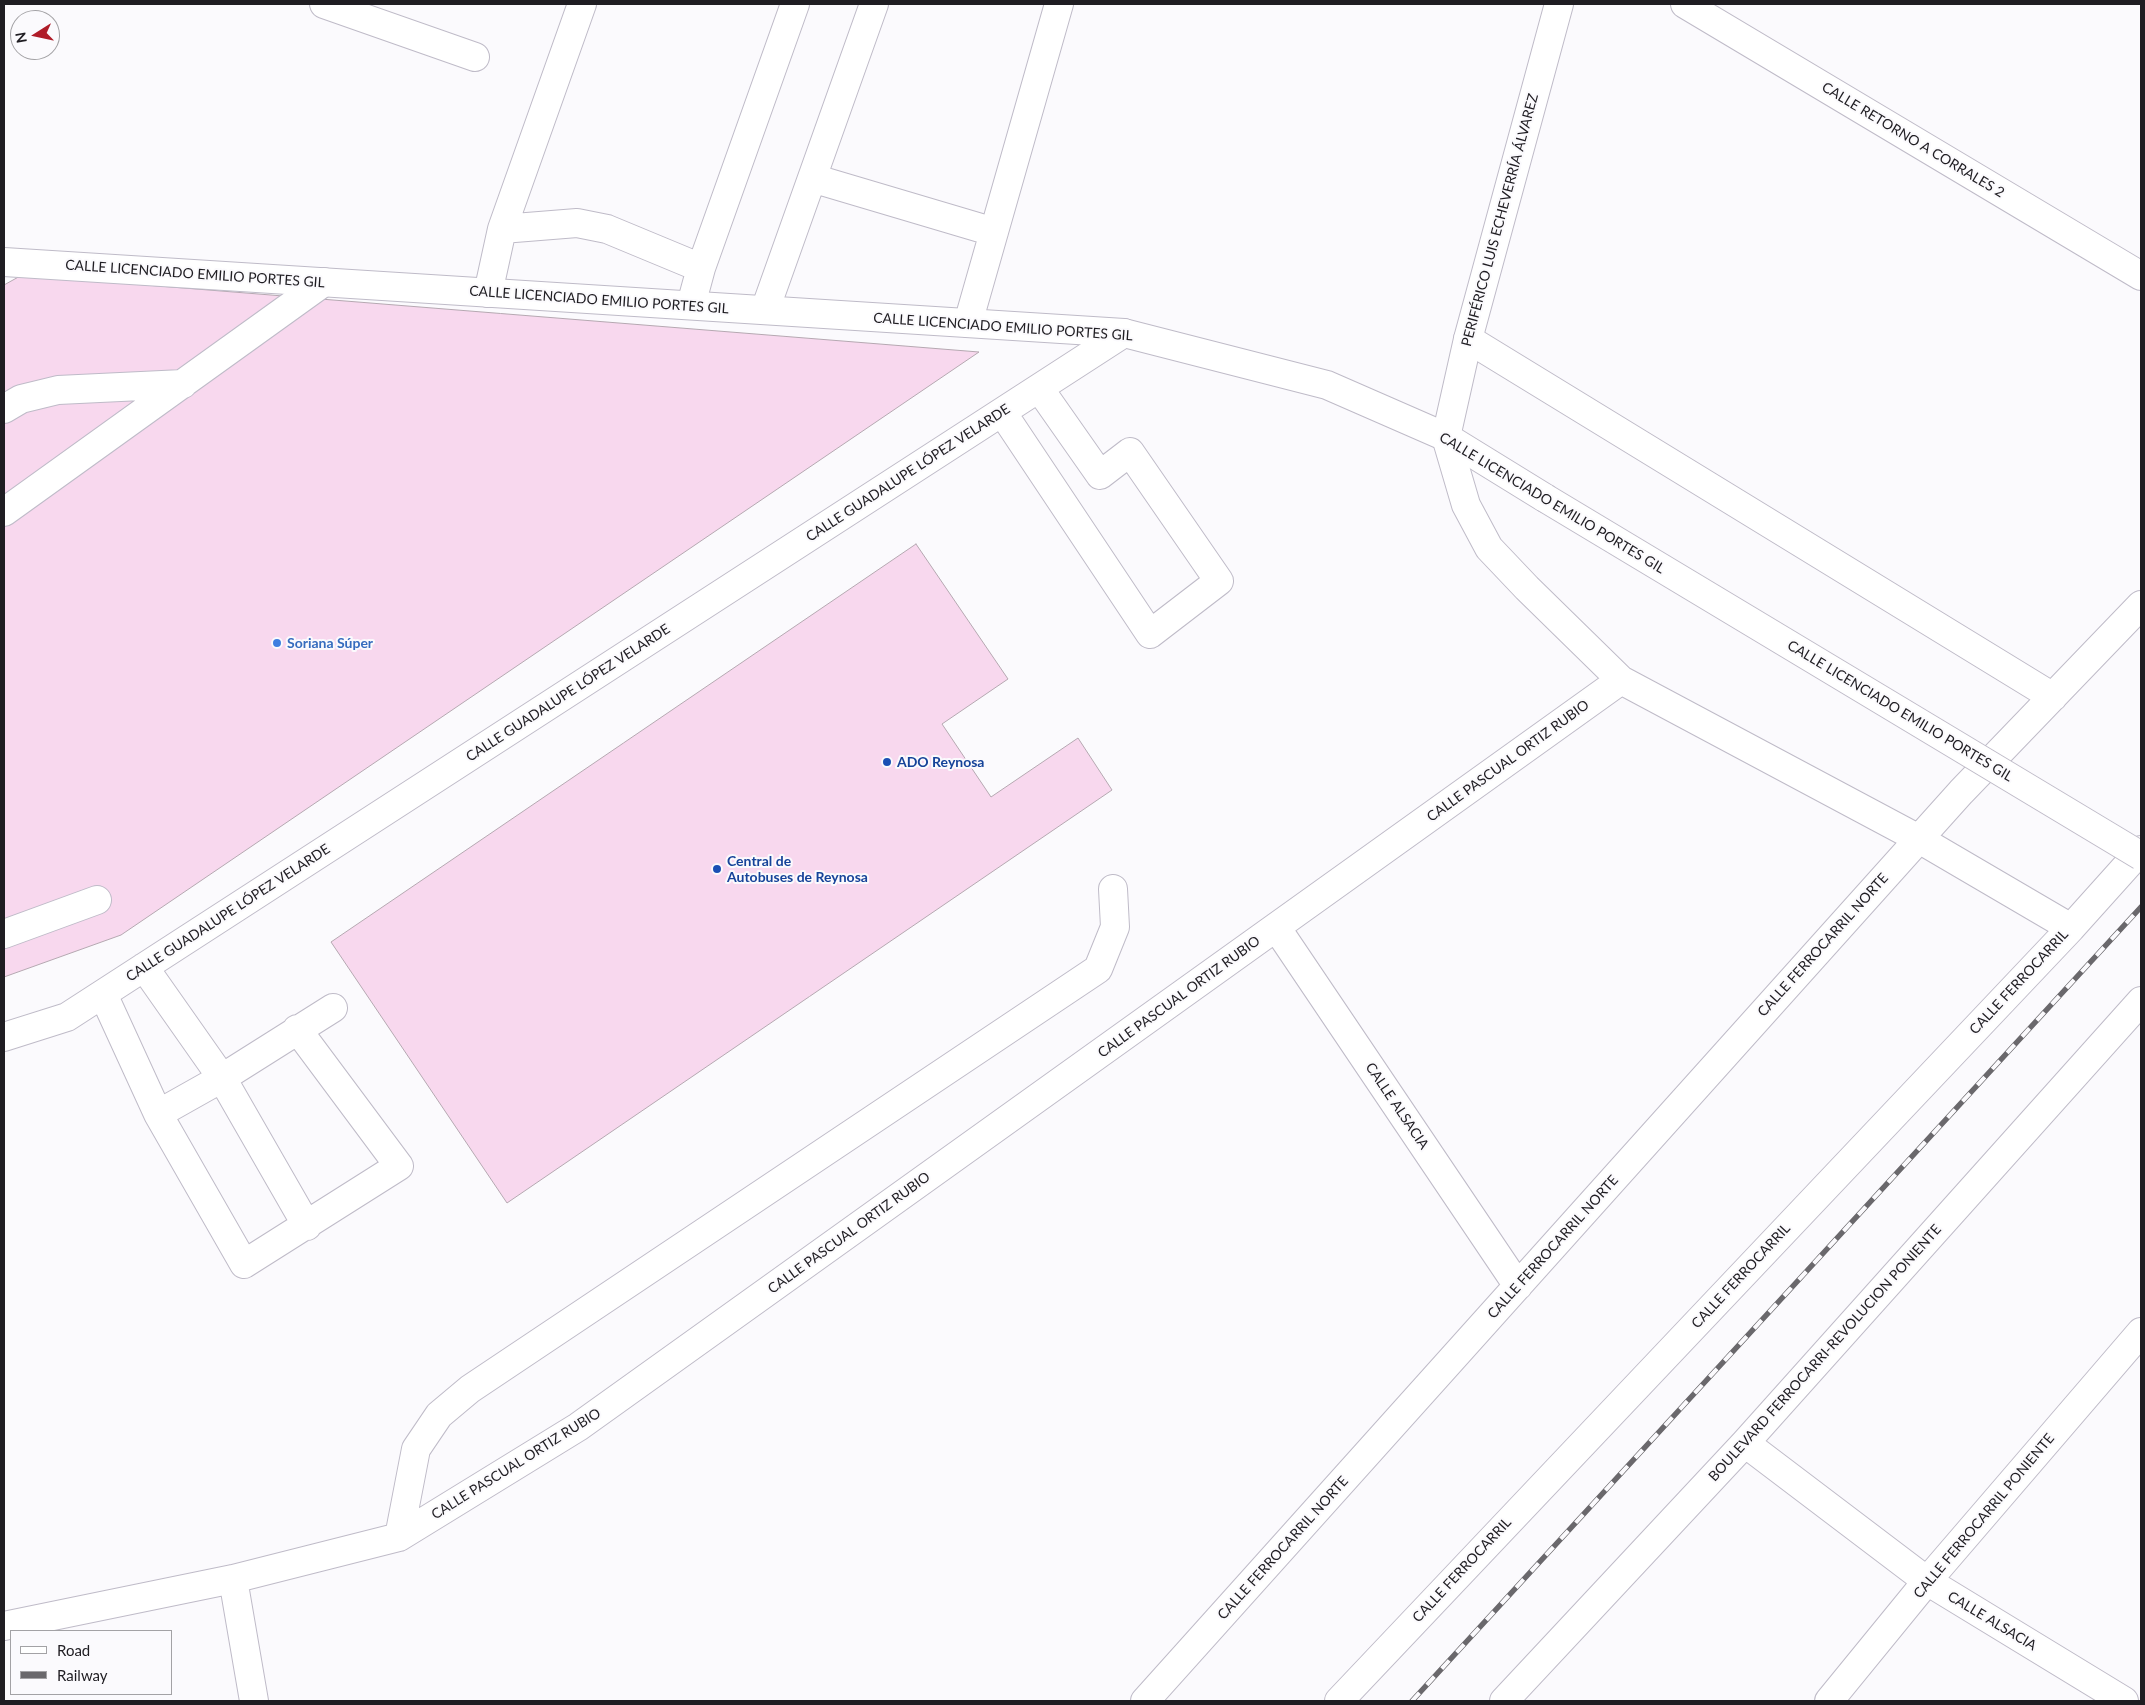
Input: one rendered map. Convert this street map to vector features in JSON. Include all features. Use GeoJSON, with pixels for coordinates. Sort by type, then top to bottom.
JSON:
{"type":"FeatureCollection","features":[{"type":"Feature","properties":{"kind":"street"},"geometry":{"type":"LineString","coordinates":[[324,4],[475,56]]}},
{"type":"Feature","properties":{"kind":"street"},"geometry":{"type":"LineString","coordinates":[[488,293],[502,229],[582,4]]}},
{"type":"Feature","properties":{"kind":"street"},"geometry":{"type":"LineString","coordinates":[[691,305],[701,268],[794,4]]}},
{"type":"Feature","properties":{"kind":"street"},"geometry":{"type":"LineString","coordinates":[[765,310],[874,4]]}},
{"type":"Feature","properties":{"kind":"street"},"geometry":{"type":"LineString","coordinates":[[968,323],[1059,4]]}},
{"type":"Feature","properties":{"kind":"street","name":"PERIFÉRICO LUIS ECHEVERRÍA ÁLVAREZ"},"geometry":{"type":"LineString","coordinates":[[1446,437],[1468,339],[1559,4]]}},
{"type":"Feature","properties":{"kind":"street","name":"CALLE RETORNO A CORRALES 2"},"geometry":{"type":"LineString","coordinates":[[1685,4],[2141,276]]}},
{"type":"Feature","properties":{"kind":"street"},"geometry":{"type":"LineString","coordinates":[[812,178],[994,232]]}},
{"type":"Feature","properties":{"kind":"street"},"geometry":{"type":"LineString","coordinates":[[502,229],[577,223],[607,230],[701,268]]}},
{"type":"Feature","properties":{"kind":"street","name":"CALLE LICENCIADO EMILIO PORTES GIL"},"geometry":{"type":"LineString","coordinates":[[4,262],[1124,333],[1327,385],[1446,437],[1544,498],[2141,856]]}},
{"type":"Feature","properties":{"kind":"street"},"geometry":{"type":"LineString","coordinates":[[4,512],[324,282]]}},
{"type":"Feature","properties":{"kind":"street","name":"CALLE GUADALUPE LÓPEZ VELARDE"},"geometry":{"type":"LineString","coordinates":[[4,1037],[67,1017],[1124,333]]}},
{"type":"Feature","properties":{"kind":"street"},"geometry":{"type":"LineString","coordinates":[[1468,339],[2052,697],[2141,605]]}},
{"type":"Feature","properties":{"kind":"street"},"geometry":{"type":"LineString","coordinates":[[4,409],[21,399],[58,390],[183,384]]}},
{"type":"Feature","properties":{"kind":"street"},"geometry":{"type":"LineString","coordinates":[[1002,412],[1150,634],[1219,581],[1130,452],[1100,475],[1039,388]]}},
{"type":"Feature","properties":{"kind":"street"},"geometry":{"type":"LineString","coordinates":[[1446,437],[1466,505],[1489,548],[1621,680],[1919,839],[2070,928]]}},
{"type":"Feature","properties":{"kind":"street","name":"CALLE PASCUAL ORTIZ RUBIO"},"geometry":{"type":"LineString","coordinates":[[4,1626],[233,1579],[399,1537],[578,1427],[1621,680]]}},
{"type":"Feature","properties":{"kind":"street","name":"CALLE FERROCARRIL NORTE"},"geometry":{"type":"LineString","coordinates":[[1145,1701],[1961,792],[2052,697]]}},
{"type":"Feature","properties":{"kind":"street","name":"CALLE FERROCARRIL"},"geometry":{"type":"LineString","coordinates":[[1339,1701],[2070,928],[2141,850]]}},
{"type":"Feature","properties":{"kind":"street"},"geometry":{"type":"LineString","coordinates":[[399,1537],[416,1450],[439,1415],[470,1389],[1098,969],[1115,927],[1113,889]]}},
{"type":"Feature","properties":{"kind":"street"},"geometry":{"type":"LineString","coordinates":[[4,934],[97,900]]}},
{"type":"Feature","properties":{"kind":"street","name":"CALLE ALSACIA"},"geometry":{"type":"LineString","coordinates":[[1276,927],[1518,1286]]}},
{"type":"Feature","properties":{"kind":"street"},"geometry":{"type":"LineString","coordinates":[[144,967],[222,1078],[306,1226]]}},
{"type":"Feature","properties":{"kind":"street"},"geometry":{"type":"LineString","coordinates":[[103,994],[158,1114],[244,1264],[399,1166],[297,1029]]}},
{"type":"Feature","properties":{"kind":"street","name":"BOULEVARD FERROCARRI-REVOLUCION PONIENTE"},"geometry":{"type":"LineString","coordinates":[[1504,1701],[1745,1443],[2141,1001]]}},
{"type":"Feature","properties":{"kind":"street"},"geometry":{"type":"LineString","coordinates":[[158,1114],[222,1078],[333,1008]]}},
{"type":"Feature","properties":{"kind":"street","name":"CALLE FERROCARRIL PONIENTE"},"geometry":{"type":"LineString","coordinates":[[1829,1701],[1927,1581],[2141,1332]]}},
{"type":"Feature","properties":{"kind":"street","name":"CALLE ALSACIA"},"geometry":{"type":"LineString","coordinates":[[1745,1443],[1927,1581],[2124,1701]]}},
{"type":"Feature","properties":{"kind":"street"},"geometry":{"type":"LineString","coordinates":[[233,1579],[254,1701]]}},
{"type":"Feature","properties":{"kind":"building","name":"Soriana Súper"},"geometry":{"type":"Polygon","coordinates":[[[22,275],[979,352],[121,935],[4,977],[4,285],[22,275]]]}},
{"type":"Feature","properties":{"kind":"building","name":"Central de Autobuses de Reynosa"},"geometry":{"type":"Polygon","coordinates":[[[916,544],[1008,679],[942,724],[991,797],[1078,738],[1112,790],[507,1203],[331,942],[916,544]]]}},
{"type":"Feature","properties":{"kind":"railway"},"geometry":{"type":"LineString","coordinates":[[1412,1701],[2141,907]]}},
{"type":"Feature","properties":{"kind":"place","name":"Soriana Súper"},"geometry":{"type":"Point","coordinates":[277,643]}},
{"type":"Feature","properties":{"kind":"place","name":"ADO Reynosa"},"geometry":{"type":"Point","coordinates":[887,762]}},
{"type":"Feature","properties":{"kind":"place","name":"Central de Autobuses de Reynosa"},"geometry":{"type":"Point","coordinates":[717,869]}}]}
